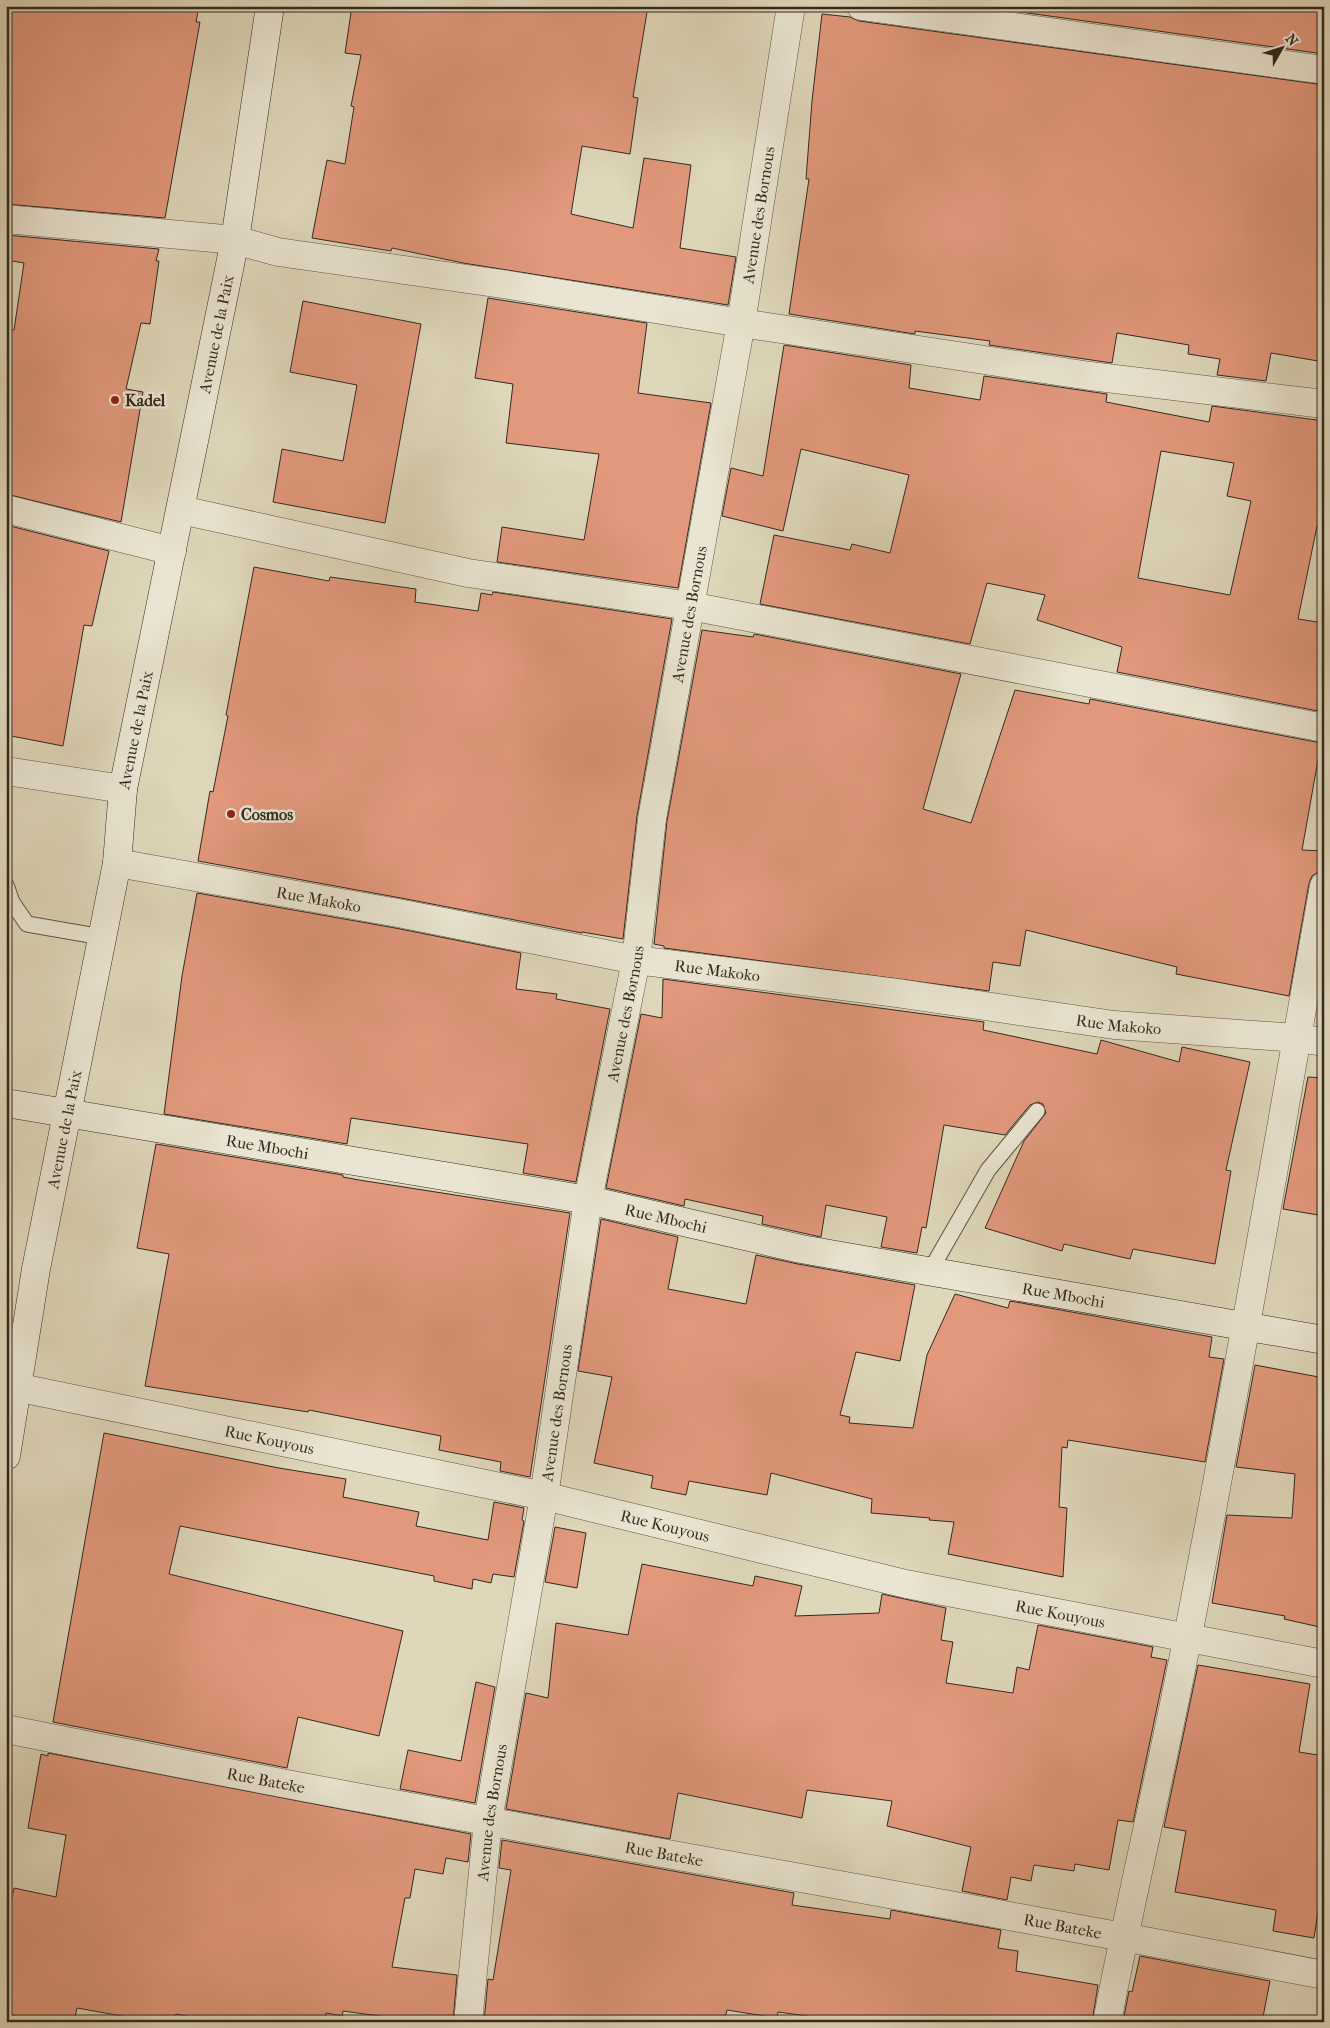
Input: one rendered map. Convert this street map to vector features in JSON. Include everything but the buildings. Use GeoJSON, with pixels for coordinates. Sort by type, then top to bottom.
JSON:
{"type":"FeatureCollection","features":[{"type":"Feature","properties":{"kind":"street","name":"Avenue de la Paix"},"geometry":{"type":"LineString","coordinates":[[6,1456],[12,1386],[117,863],[123,789],[235,240],[270,6]]}},
{"type":"Feature","properties":{"kind":"street","name":"Avenue des Bornous"},"geometry":{"type":"LineString","coordinates":[[468,2022],[488,1820],[544,1496],[588,1200],[636,960],[652,819],[741,323],[790,6]]}},
{"type":"Feature","properties":{"kind":"street"},"geometry":{"type":"LineString","coordinates":[[861,6],[1324,70]]}},
{"type":"Feature","properties":{"kind":"street"},"geometry":{"type":"LineString","coordinates":[[6,220],[235,240],[278,252],[509,285],[741,323],[1090,376],[1324,404]]}},
{"type":"Feature","properties":{"kind":"street"},"geometry":{"type":"LineString","coordinates":[[6,508],[172,552]]}},
{"type":"Feature","properties":{"kind":"street"},"geometry":{"type":"LineString","coordinates":[[181,510],[468,573],[690,606],[1324,728]]}},
{"type":"Feature","properties":{"kind":"street"},"geometry":{"type":"LineString","coordinates":[[6,771],[123,789]]}},
{"type":"Feature","properties":{"kind":"street","name":"Rue Makoko"},"geometry":{"type":"LineString","coordinates":[[117,863],[398,913],[636,960],[897,993],[1114,1025],[1297,1038],[1324,1042]]}},
{"type":"Feature","properties":{"kind":"street"},"geometry":{"type":"LineString","coordinates":[[1107,2022],[1187,1639],[1247,1327],[1324,886]]}},
{"type":"Feature","properties":{"kind":"street","name":"Rue Mbochi"},"geometry":{"type":"LineString","coordinates":[[6,1103],[588,1200],[801,1249],[1324,1340]]}},
{"type":"Feature","properties":{"kind":"street","name":"Rue Kouyous"},"geometry":{"type":"LineString","coordinates":[[12,1386],[544,1496],[906,1584],[1324,1664]]}},
{"type":"Feature","properties":{"kind":"street","name":"Rue Bateke"},"geometry":{"type":"LineString","coordinates":[[6,1730],[208,1770],[1124,1936],[1324,1975]]}},
{"type":"Feature","properties":{"kind":"lane"},"geometry":{"type":"LineString","coordinates":[[6,884],[12,902],[27,924],[102,938]]}},
{"type":"Feature","properties":{"kind":"lane"},"geometry":{"type":"LineString","coordinates":[[930,1271],[988,1170],[1037,1110]]}},
{"type":"Feature","properties":{"kind":"place","name":"Kadel"},"geometry":{"type":"Point","coordinates":[115,400]}},
{"type":"Feature","properties":{"kind":"place","name":"Cosmos"},"geometry":{"type":"Point","coordinates":[231,814]}}]}
